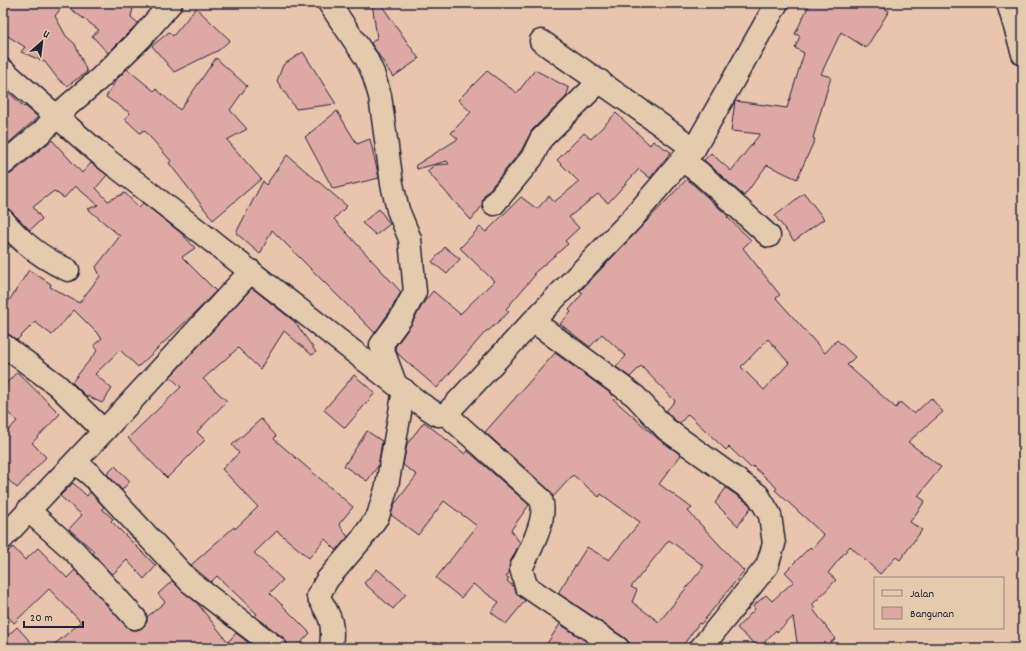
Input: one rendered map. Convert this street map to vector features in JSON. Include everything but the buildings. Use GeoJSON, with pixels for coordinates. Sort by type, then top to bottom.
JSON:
{"type":"FeatureCollection","features":[{"type":"Feature","properties":{"kind":"street"},"geometry":{"type":"LineString","coordinates":[[3,164],[44,130],[56,116],[99,79],[140,39],[171,3]]}},
{"type":"Feature","properties":{"kind":"street"},"geometry":{"type":"LineString","coordinates":[[329,3],[366,58],[373,73],[380,96],[392,184],[398,210],[410,239],[415,292],[401,318],[381,345],[400,387],[386,486],[378,516],[361,540],[327,580],[318,596],[333,628],[331,648]]}},
{"type":"Feature","properties":{"kind":"street"},"geometry":{"type":"LineString","coordinates":[[3,70],[101,155],[438,415],[446,414],[533,321],[632,219],[688,155],[776,3]]}},
{"type":"Feature","properties":{"kind":"street"},"geometry":{"type":"LineString","coordinates":[[1008,3],[1023,54]]}},
{"type":"Feature","properties":{"kind":"street"},"geometry":{"type":"LineString","coordinates":[[541,41],[600,81],[688,155],[700,173],[769,236]]}},
{"type":"Feature","properties":{"kind":"street"},"geometry":{"type":"LineString","coordinates":[[494,204],[532,158],[541,139],[600,81]]}},
{"type":"Feature","properties":{"kind":"street"},"geometry":{"type":"LineString","coordinates":[[3,220],[12,232],[52,263],[68,270]]}},
{"type":"Feature","properties":{"kind":"street"},"geometry":{"type":"LineString","coordinates":[[3,538],[251,271]]}},
{"type":"Feature","properties":{"kind":"street"},"geometry":{"type":"LineString","coordinates":[[533,321],[635,396],[666,429],[758,495],[770,515],[774,544],[767,566],[701,648]]}},
{"type":"Feature","properties":{"kind":"street"},"geometry":{"type":"LineString","coordinates":[[3,345],[57,385],[104,431]]}},
{"type":"Feature","properties":{"kind":"street"},"geometry":{"type":"LineString","coordinates":[[446,414],[541,499],[541,519],[533,547],[521,568],[526,586],[618,648]]}},
{"type":"Feature","properties":{"kind":"street"},"geometry":{"type":"LineString","coordinates":[[75,462],[92,476],[190,582],[276,648]]}},
{"type":"Feature","properties":{"kind":"street"},"geometry":{"type":"LineString","coordinates":[[28,510],[74,551],[135,618]]}}]}
